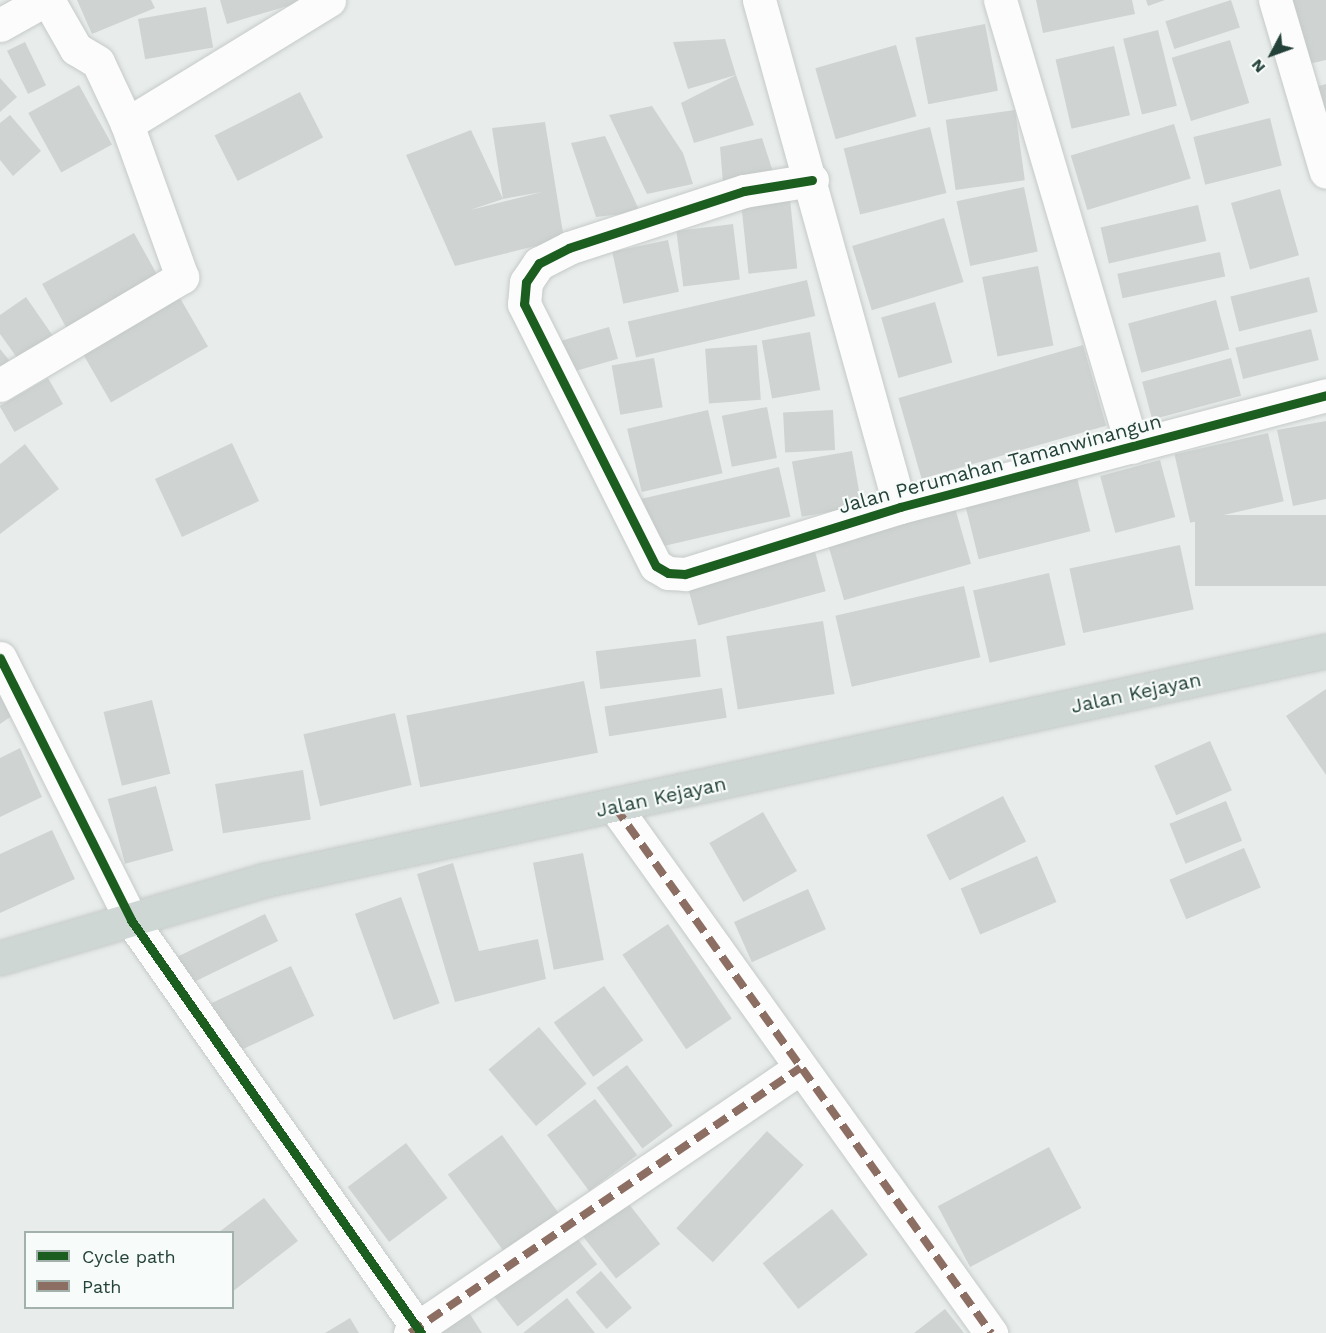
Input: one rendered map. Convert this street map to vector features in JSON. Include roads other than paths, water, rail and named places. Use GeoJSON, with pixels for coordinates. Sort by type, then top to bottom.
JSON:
{"type":"FeatureCollection","features":[{"type":"Feature","properties":{"kind":"main road","name":"Jalan Kejayan"},"geometry":{"type":"LineString","coordinates":[[0,958],[266,880],[615,807],[1326,651]]}},
{"type":"Feature","properties":{"kind":"street"},"geometry":{"type":"LineString","coordinates":[[0,25],[46,0],[76,49],[98,62],[127,124],[181,282],[0,385]]}},
{"type":"Feature","properties":{"kind":"street"},"geometry":{"type":"LineString","coordinates":[[127,124],[329,0]]}},
{"type":"Feature","properties":{"kind":"street","name":"Jalan Perumahan Tamanwinangun"},"geometry":{"type":"LineString","coordinates":[[759,0],[812,180],[900,507]]}},
{"type":"Feature","properties":{"kind":"street","name":"Jalan Perumahan Tamanwinangun"},"geometry":{"type":"LineString","coordinates":[[1000,0],[1132,447]]}},
{"type":"Feature","properties":{"kind":"street"},"geometry":{"type":"LineString","coordinates":[[1275,0],[1326,172]]}},
{"type":"Feature","properties":{"kind":"street","name":"Jalan Perumahan Tamanwinangun"},"geometry":{"type":"LineString","coordinates":[[812,180],[744,191],[569,248],[539,263],[526,282],[524,304],[656,566],[685,574],[900,507],[1326,395]]}},
{"type":"Feature","properties":{"kind":"street"},"geometry":{"type":"LineString","coordinates":[[0,658],[130,920],[416,1331],[801,1068]]}},
{"type":"Feature","properties":{"kind":"street"},"geometry":{"type":"LineString","coordinates":[[615,807],[991,1333]]}}]}
